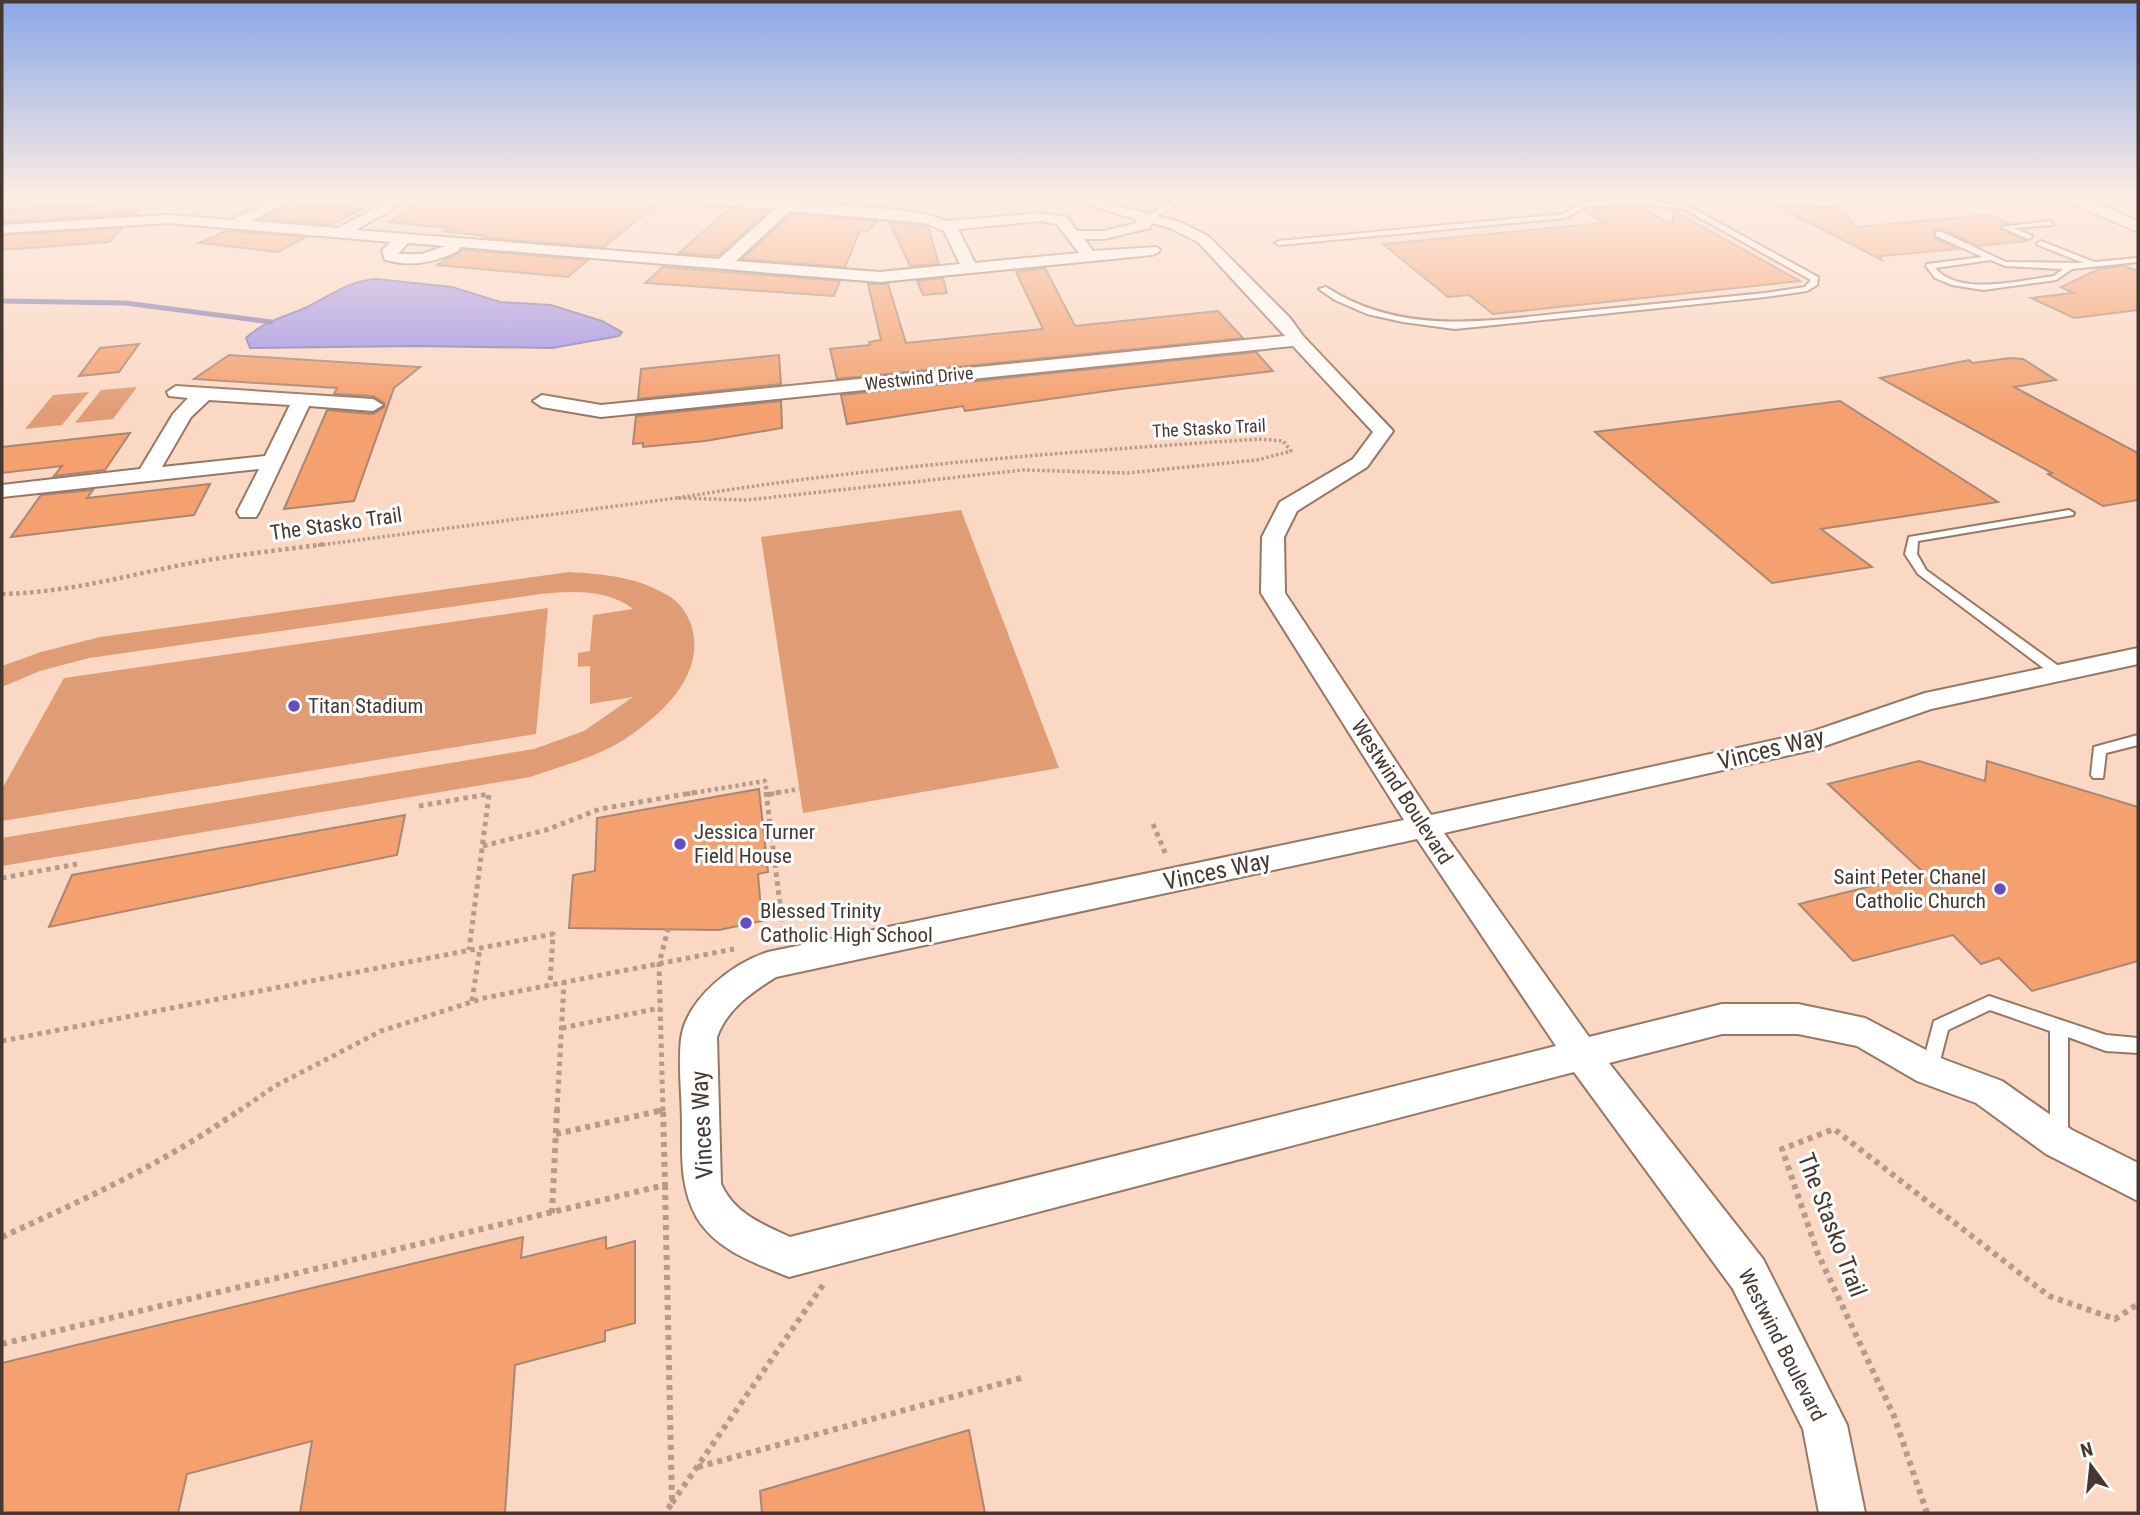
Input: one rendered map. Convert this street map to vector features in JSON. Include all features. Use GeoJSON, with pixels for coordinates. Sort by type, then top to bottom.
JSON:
{"type":"FeatureCollection","features":[{"type":"Feature","properties":{"kind":"street"},"geometry":{"type":"LineString","coordinates":[[780,269],[880,277],[963,269]]}},
{"type":"Feature","properties":{"kind":"street","name":"Westwind Boulevard"},"geometry":{"type":"LineString","coordinates":[[1232,269],[1284,321],[1297,340],[1383,431],[1360,463],[1288,508],[1273,537],[1273,593],[1424,827],[1583,1056],[1748,1274],[1825,1425],[1842,1513]]}},
{"type":"Feature","properties":{"kind":"street","name":"Westwind Drive"},"geometry":{"type":"LineString","coordinates":[[542,401],[601,411],[1297,340]]}},
{"type":"Feature","properties":{"kind":"street"},"geometry":{"type":"LineString","coordinates":[[176,392],[373,405]]}},
{"type":"Feature","properties":{"kind":"street"},"geometry":{"type":"LineString","coordinates":[[148,475],[183,414],[204,394]]}},
{"type":"Feature","properties":{"kind":"street"},"geometry":{"type":"LineString","coordinates":[[248,512],[302,401]]}},
{"type":"Feature","properties":{"kind":"street"},"geometry":{"type":"LineString","coordinates":[[2,491],[272,461]]}},
{"type":"Feature","properties":{"kind":"street","name":"Vinces Way"},"geometry":{"type":"LineString","coordinates":[[2138,656],[1925,702],[1816,740],[1424,827],[768,965],[732,987],[705,1017],[699,1037],[702,1184],[711,1205],[733,1231],[789,1257],[1722,1019],[1798,1019],[1865,1033],[1930,1070],[1989,1092],[2059,1142],[2138,1184]]}},
{"type":"Feature","properties":{"kind":"lane"},"geometry":{"type":"LineString","coordinates":[[1324,289],[1344,302],[1372,314],[1455,326],[1765,295],[1807,289],[1813,285],[1815,279],[1797,269]]}},
{"type":"Feature","properties":{"kind":"lane"},"geometry":{"type":"LineString","coordinates":[[1933,269],[1938,276],[1955,283],[1983,288],[2056,278],[2068,269]]}},
{"type":"Feature","properties":{"kind":"lane"},"geometry":{"type":"LineString","coordinates":[[2059,673],[1922,572],[1911,554],[1913,539],[2069,513]]}},
{"type":"Feature","properties":{"kind":"lane"},"geometry":{"type":"LineString","coordinates":[[2098,775],[2099,750],[2138,740]]}},
{"type":"Feature","properties":{"kind":"lane"},"geometry":{"type":"LineString","coordinates":[[1930,1070],[1940,1026],[1989,1003],[2106,1044],[2138,1045]]}},
{"type":"Feature","properties":{"kind":"lane"},"geometry":{"type":"LineString","coordinates":[[2059,1027],[2059,1142]]}},
{"type":"Feature","properties":{"kind":"path","name":"The Stasko Trail"},"geometry":{"type":"LineString","coordinates":[[2,594],[41,593],[112,582],[213,559],[750,486],[1009,456],[1259,439],[1283,441],[1291,451],[1257,460],[1128,473],[1023,470],[747,500],[677,498]]}},
{"type":"Feature","properties":{"kind":"path"},"geometry":{"type":"LineString","coordinates":[[482,846],[546,830],[600,809],[765,781],[784,939]]}},
{"type":"Feature","properties":{"kind":"path"},"geometry":{"type":"LineString","coordinates":[[767,795],[799,789]]}},
{"type":"Feature","properties":{"kind":"path"},"geometry":{"type":"LineString","coordinates":[[419,806],[489,794],[469,950]]}},
{"type":"Feature","properties":{"kind":"path"},"geometry":{"type":"LineString","coordinates":[[1153,824],[1169,861]]}},
{"type":"Feature","properties":{"kind":"path"},"geometry":{"type":"LineString","coordinates":[[2,878],[77,864]]}},
{"type":"Feature","properties":{"kind":"path"},"geometry":{"type":"LineString","coordinates":[[668,929],[659,964],[672,1503]]}},
{"type":"Feature","properties":{"kind":"path"},"geometry":{"type":"LineString","coordinates":[[2,1041],[553,934],[550,985]]}},
{"type":"Feature","properties":{"kind":"path"},"geometry":{"type":"LineString","coordinates":[[772,942],[797,936]]}},
{"type":"Feature","properties":{"kind":"path"},"geometry":{"type":"LineString","coordinates":[[2,1237],[117,1184],[209,1132],[275,1086],[382,1031],[472,1001],[747,947]]}},
{"type":"Feature","properties":{"kind":"path"},"geometry":{"type":"LineString","coordinates":[[472,1001],[480,948]]}},
{"type":"Feature","properties":{"kind":"path"},"geometry":{"type":"LineString","coordinates":[[552,1213],[564,982]]}},
{"type":"Feature","properties":{"kind":"path"},"geometry":{"type":"LineString","coordinates":[[562,1028],[660,1008]]}},
{"type":"Feature","properties":{"kind":"path"},"geometry":{"type":"LineString","coordinates":[[661,1041],[667,1032]]}},
{"type":"Feature","properties":{"kind":"path"},"geometry":{"type":"LineString","coordinates":[[556,1134],[663,1110]]}},
{"type":"Feature","properties":{"kind":"path","name":"The Stasko Trail"},"geometry":{"type":"LineString","coordinates":[[1927,1513],[1894,1416],[1818,1254],[1782,1149],[1834,1129],[2049,1296],[2115,1319],[2138,1304]]}},
{"type":"Feature","properties":{"kind":"path"},"geometry":{"type":"LineString","coordinates":[[2,1344],[665,1185]]}},
{"type":"Feature","properties":{"kind":"path"},"geometry":{"type":"LineString","coordinates":[[665,1513],[826,1281],[839,1278]]}},
{"type":"Feature","properties":{"kind":"path"},"geometry":{"type":"LineString","coordinates":[[697,1467],[1021,1378]]}},
{"type":"Feature","properties":{"kind":"shaded area"},"geometry":{"type":"Polygon","coordinates":[[[376,279],[452,287],[500,302],[551,305],[602,321],[622,332],[619,336],[552,348],[250,348],[246,338],[259,328],[348,286],[376,279]]]}},
{"type":"Feature","properties":{"kind":"shaded area"},"geometry":{"type":"Polygon","coordinates":[[[137,387],[113,419],[75,423],[101,390],[137,387]]]}},
{"type":"Feature","properties":{"kind":"shaded area"},"geometry":{"type":"Polygon","coordinates":[[[89,392],[62,425],[25,429],[53,395],[89,392]]]}},
{"type":"Feature","properties":{"kind":"shaded area"},"geometry":{"type":"Polygon","coordinates":[[[961,510],[1059,768],[803,813],[761,537],[961,510]]]}},
{"type":"Feature","properties":{"kind":"shaded area"},"geometry":{"type":"Polygon","coordinates":[[[569,572],[620,578],[656,589],[680,605],[692,628],[692,662],[677,692],[639,729],[603,751],[530,777],[2,866],[2,838],[534,749],[584,731],[633,697],[590,704],[590,666],[578,667],[578,653],[590,651],[593,615],[633,609],[612,598],[589,593],[541,594],[89,658],[40,671],[2,687],[2,666],[41,652],[100,637],[569,572]]]}},
{"type":"Feature","properties":{"kind":"shaded area","name":"Titan Stadium"},"geometry":{"type":"Polygon","coordinates":[[[548,608],[536,734],[2,821],[2,789],[64,678],[548,608]]]}},
{"type":"Feature","properties":{"kind":"building"},"geometry":{"type":"Polygon","coordinates":[[[477,269],[578,269],[568,277],[477,269]]]}},
{"type":"Feature","properties":{"kind":"building"},"geometry":{"type":"Polygon","coordinates":[[[661,269],[840,281],[834,296],[645,283],[661,269]]]}},
{"type":"Feature","properties":{"kind":"building"},"geometry":{"type":"Polygon","coordinates":[[[1045,269],[1075,326],[1218,311],[1243,338],[837,379],[830,349],[870,345],[869,342],[881,340],[868,284],[888,284],[906,343],[1043,329],[1016,272],[1045,269]]]}},
{"type":"Feature","properties":{"kind":"building"},"geometry":{"type":"Polygon","coordinates":[[[1413,269],[1778,269],[1800,281],[1493,314],[1469,295],[1448,297],[1413,269]]]}},
{"type":"Feature","properties":{"kind":"building"},"geometry":{"type":"Polygon","coordinates":[[[2099,269],[2138,271],[2138,310],[2074,318],[2031,298],[2073,293],[2061,287],[2099,269]]]}},
{"type":"Feature","properties":{"kind":"building"},"geometry":{"type":"Polygon","coordinates":[[[943,278],[947,293],[923,295],[917,281],[943,278]]]}},
{"type":"Feature","properties":{"kind":"building"},"geometry":{"type":"Polygon","coordinates":[[[139,344],[119,372],[79,376],[100,348],[139,344]]]}},
{"type":"Feature","properties":{"kind":"building"},"geometry":{"type":"Polygon","coordinates":[[[1256,352],[1273,371],[965,411],[963,406],[847,424],[841,395],[1256,352]]]}},
{"type":"Feature","properties":{"kind":"building"},"geometry":{"type":"Polygon","coordinates":[[[229,355],[420,367],[394,388],[354,501],[284,509],[327,410],[373,414],[384,407],[384,403],[373,396],[334,394],[337,388],[194,379],[229,355]]]}},
{"type":"Feature","properties":{"kind":"building"},"geometry":{"type":"Polygon","coordinates":[[[779,355],[781,384],[638,399],[641,369],[779,355]]]}},
{"type":"Feature","properties":{"kind":"building"},"geometry":{"type":"Polygon","coordinates":[[[2023,359],[2056,380],[2014,387],[2138,453],[2138,500],[2103,506],[2048,474],[2052,473],[1880,378],[1969,360],[1973,363],[2023,359]]]}},
{"type":"Feature","properties":{"kind":"building"},"geometry":{"type":"Polygon","coordinates":[[[781,401],[782,428],[705,441],[643,447],[643,443],[633,444],[636,416],[781,401]]]}},
{"type":"Feature","properties":{"kind":"building"},"geometry":{"type":"Polygon","coordinates":[[[1840,401],[1998,502],[1821,529],[1872,567],[1772,583],[1595,432],[1840,401]]]}},
{"type":"Feature","properties":{"kind":"building"},"geometry":{"type":"Polygon","coordinates":[[[130,433],[105,470],[54,476],[62,466],[2,473],[2,447],[130,433]]]}},
{"type":"Feature","properties":{"kind":"building"},"geometry":{"type":"Polygon","coordinates":[[[210,484],[194,515],[11,537],[41,495],[93,490],[87,498],[210,484]]]}},
{"type":"Feature","properties":{"kind":"building","name":"Saint Peter Chanel Catholic Church"},"geometry":{"type":"Polygon","coordinates":[[[1919,761],[1985,781],[1987,761],[2138,807],[2138,961],[2032,991],[1999,958],[1981,964],[1953,935],[1853,961],[1799,904],[1924,873],[1828,784],[1919,761]]]}},
{"type":"Feature","properties":{"kind":"building","name":"Jessica Turner Field House"},"geometry":{"type":"Polygon","coordinates":[[[759,789],[768,872],[758,874],[762,921],[719,930],[569,928],[573,875],[595,871],[597,818],[759,789]]]}},
{"type":"Feature","properties":{"kind":"building"},"geometry":{"type":"Polygon","coordinates":[[[405,815],[397,855],[49,927],[72,875],[405,815]]]}},
{"type":"Feature","properties":{"kind":"building"},"geometry":{"type":"Polygon","coordinates":[[[523,1237],[521,1258],[606,1237],[606,1249],[635,1241],[635,1323],[605,1331],[605,1341],[515,1365],[505,1513],[300,1513],[312,1441],[187,1474],[178,1513],[2,1513],[2,1363],[523,1237]]]}},
{"type":"Feature","properties":{"kind":"building"},"geometry":{"type":"Polygon","coordinates":[[[969,1430],[985,1513],[762,1513],[760,1491],[969,1430]]]}},
{"type":"Feature","properties":{"kind":"waterway"},"geometry":{"type":"LineString","coordinates":[[2,301],[125,303],[271,322]]}},
{"type":"Feature","properties":{"kind":"place","name":"Titan Stadium"},"geometry":{"type":"Point","coordinates":[294,706]}},
{"type":"Feature","properties":{"kind":"place","name":"Jessica Turner Field House"},"geometry":{"type":"Point","coordinates":[680,844]}},
{"type":"Feature","properties":{"kind":"place","name":"Saint Peter Chanel Catholic Church"},"geometry":{"type":"Point","coordinates":[2000,889]}},
{"type":"Feature","properties":{"kind":"place","name":"Blessed Trinity Catholic High School"},"geometry":{"type":"Point","coordinates":[746,923]}}]}
